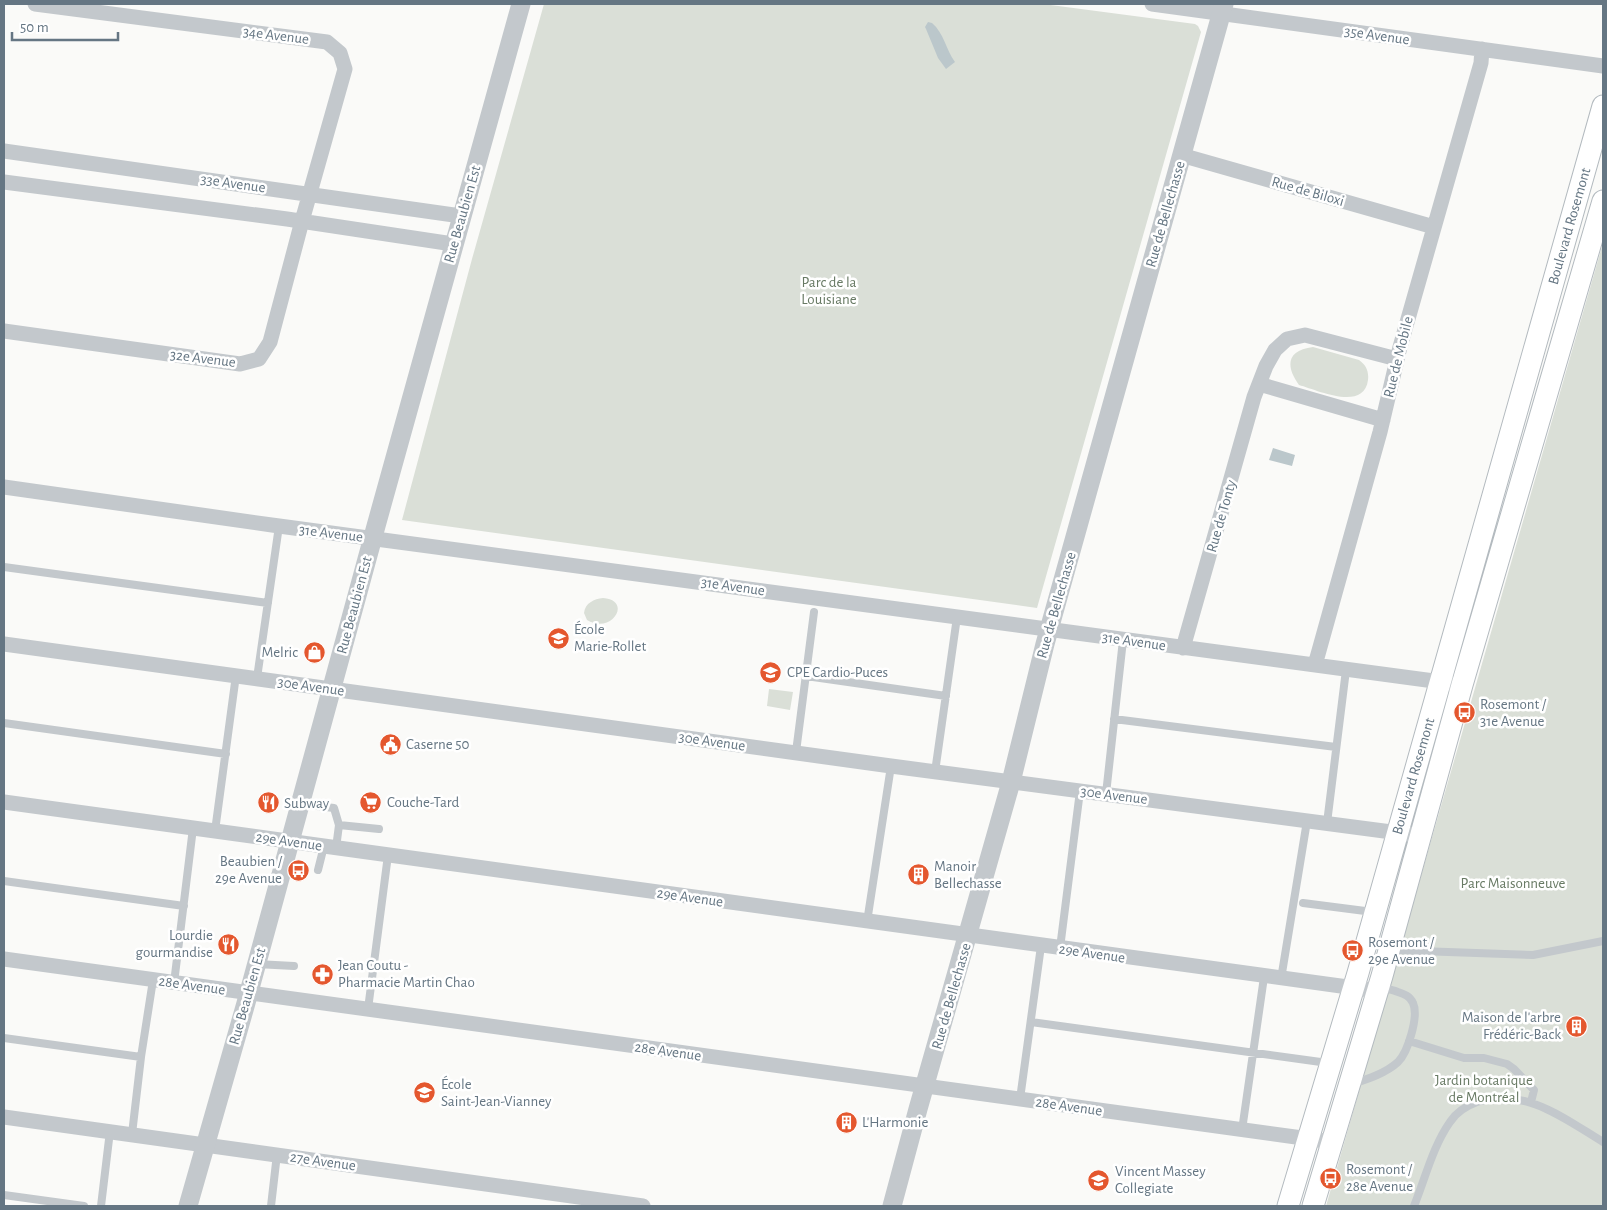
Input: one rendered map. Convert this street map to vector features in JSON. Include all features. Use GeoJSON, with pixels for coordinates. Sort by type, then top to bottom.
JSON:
{"type":"FeatureCollection","features":[{"type":"Feature","properties":{"kind":"main road","name":"Boulevard Rosemont"},"geometry":{"type":"LineString","coordinates":[[1288,1206],[1353,989],[1603,106]]}},
{"type":"Feature","properties":{"kind":"main road","name":"Boulevard Rosemont"},"geometry":{"type":"LineString","coordinates":[[1313,1206],[1422,836],[1462,685],[1603,201]]}},
{"type":"Feature","properties":{"kind":"main road"},"geometry":{"type":"LineString","coordinates":[[1535,346],[1559,351]]}},
{"type":"Feature","properties":{"kind":"street","name":"34e Avenue"},"geometry":{"type":"LineString","coordinates":[[35,4],[327,42],[340,53],[345,69],[302,222]]}},
{"type":"Feature","properties":{"kind":"street","name":"Rue Beaubien Est"},"geometry":{"type":"LineString","coordinates":[[188,1206],[249,993],[372,538],[521,4]]}},
{"type":"Feature","properties":{"kind":"street","name":"35e Avenue"},"geometry":{"type":"LineString","coordinates":[[1152,4],[1222,9],[1603,66]]}},
{"type":"Feature","properties":{"kind":"street","name":"Rue de Bellechasse"},"geometry":{"type":"LineString","coordinates":[[892,1206],[924,1086],[1011,782],[1049,629],[1222,9]]}},
{"type":"Feature","properties":{"kind":"street","name":"Rue de Mobile"},"geometry":{"type":"LineString","coordinates":[[1315,665],[1397,359],[1479,68],[1482,49]]}},
{"type":"Feature","properties":{"kind":"street","name":"33e Avenue"},"geometry":{"type":"LineString","coordinates":[[4,151],[461,216]]}},
{"type":"Feature","properties":{"kind":"street","name":"Rue de Biloxi"},"geometry":{"type":"LineString","coordinates":[[1181,155],[1434,227]]}},
{"type":"Feature","properties":{"kind":"street","name":"33e Avenue"},"geometry":{"type":"LineString","coordinates":[[4,182],[453,244]]}},
{"type":"Feature","properties":{"kind":"street","name":"32e Avenue"},"geometry":{"type":"LineString","coordinates":[[4,331],[240,364],[259,359],[270,342],[302,222]]}},
{"type":"Feature","properties":{"kind":"street","name":"Rue de Tonty"},"geometry":{"type":"LineString","coordinates":[[1183,648],[1259,384],[1275,350],[1287,339],[1305,335],[1397,359]]}},
{"type":"Feature","properties":{"kind":"street"},"geometry":{"type":"LineString","coordinates":[[1259,384],[1382,420]]}},
{"type":"Feature","properties":{"kind":"street","name":"31e Avenue"},"geometry":{"type":"LineString","coordinates":[[4,487],[279,526],[1462,685]]}},
{"type":"Feature","properties":{"kind":"street","name":"30e Avenue"},"geometry":{"type":"LineString","coordinates":[[4,644],[935,772],[1422,836]]}},
{"type":"Feature","properties":{"kind":"street","name":"29e Avenue"},"geometry":{"type":"LineString","coordinates":[[4,802],[1264,977],[1377,991]]}},
{"type":"Feature","properties":{"kind":"street","name":"28e Avenue"},"geometry":{"type":"LineString","coordinates":[[4,959],[1332,1142]]}},
{"type":"Feature","properties":{"kind":"street","name":"27e Avenue"},"geometry":{"type":"LineString","coordinates":[[4,1117],[643,1206]]}},
{"type":"Feature","properties":{"kind":"lane"},"geometry":{"type":"LineString","coordinates":[[257,678],[279,526]]}},
{"type":"Feature","properties":{"kind":"lane"},"geometry":{"type":"LineString","coordinates":[[4,566],[268,603]]}},
{"type":"Feature","properties":{"kind":"lane"},"geometry":{"type":"LineString","coordinates":[[796,752],[814,612]]}},
{"type":"Feature","properties":{"kind":"lane"},"geometry":{"type":"LineString","coordinates":[[935,772],[957,617]]}},
{"type":"Feature","properties":{"kind":"lane"},"geometry":{"type":"LineString","coordinates":[[1106,794],[1124,640]]}},
{"type":"Feature","properties":{"kind":"lane"},"geometry":{"type":"LineString","coordinates":[[1327,823],[1346,670]]}},
{"type":"Feature","properties":{"kind":"lane"},"geometry":{"type":"LineString","coordinates":[[215,831],[236,675]]}},
{"type":"Feature","properties":{"kind":"lane"},"geometry":{"type":"LineString","coordinates":[[806,676],[946,696]]}},
{"type":"Feature","properties":{"kind":"lane"},"geometry":{"type":"LineString","coordinates":[[1114,719],[1336,746]]}},
{"type":"Feature","properties":{"kind":"lane"},"geometry":{"type":"LineString","coordinates":[[4,723],[226,754]]}},
{"type":"Feature","properties":{"kind":"lane"},"geometry":{"type":"LineString","coordinates":[[867,922],[891,766]]}},
{"type":"Feature","properties":{"kind":"lane"},"geometry":{"type":"LineString","coordinates":[[1060,948],[1080,791]]}},
{"type":"Feature","properties":{"kind":"lane"},"geometry":{"type":"LineString","coordinates":[[300,804],[334,808],[339,824],[318,870]]}},
{"type":"Feature","properties":{"kind":"lane"},"geometry":{"type":"LineString","coordinates":[[1282,979],[1307,821]]}},
{"type":"Feature","properties":{"kind":"lane"},"geometry":{"type":"LineString","coordinates":[[339,824],[379,829]]}},
{"type":"Feature","properties":{"kind":"lane"},"geometry":{"type":"LineString","coordinates":[[174,983],[193,828]]}},
{"type":"Feature","properties":{"kind":"lane"},"geometry":{"type":"LineString","coordinates":[[368,1009],[388,855]]}},
{"type":"Feature","properties":{"kind":"lane"},"geometry":{"type":"LineString","coordinates":[[4,881],[184,906]]}},
{"type":"Feature","properties":{"kind":"lane"},"geometry":{"type":"LineString","coordinates":[[1303,903],[1374,912]]}},
{"type":"Feature","properties":{"kind":"lane"},"geometry":{"type":"LineString","coordinates":[[1389,950],[1533,956],[1603,942]]}},
{"type":"Feature","properties":{"kind":"lane"},"geometry":{"type":"LineString","coordinates":[[1020,1099],[1041,946]]}},
{"type":"Feature","properties":{"kind":"lane"},"geometry":{"type":"LineString","coordinates":[[256,964],[294,966]]}},
{"type":"Feature","properties":{"kind":"lane"},"geometry":{"type":"LineString","coordinates":[[1242,1130],[1264,977]]}},
{"type":"Feature","properties":{"kind":"lane"},"geometry":{"type":"LineString","coordinates":[[132,1134],[153,980]]}},
{"type":"Feature","properties":{"kind":"lane"},"geometry":{"type":"LineString","coordinates":[[1348,1086],[1379,1074],[1398,1061],[1407,1049],[1415,1014],[1413,1002],[1406,994],[1400,992],[1386,988],[1377,991]]}},
{"type":"Feature","properties":{"kind":"lane"},"geometry":{"type":"LineString","coordinates":[[1031,1022],[1330,1064]]}},
{"type":"Feature","properties":{"kind":"lane"},"geometry":{"type":"LineString","coordinates":[[4,1038],[141,1057]]}},
{"type":"Feature","properties":{"kind":"lane"},"geometry":{"type":"LineString","coordinates":[[1409,1041],[1464,1058],[1484,1058],[1507,1064],[1534,1090],[1531,1102]]}},
{"type":"Feature","properties":{"kind":"lane"},"geometry":{"type":"LineString","coordinates":[[1414,1206],[1445,1131],[1455,1115],[1462,1109],[1483,1100],[1519,1099],[1531,1102],[1546,1108],[1603,1142]]}},
{"type":"Feature","properties":{"kind":"lane"},"geometry":{"type":"LineString","coordinates":[[101,1206],[110,1131]]}},
{"type":"Feature","properties":{"kind":"lane"},"geometry":{"type":"LineString","coordinates":[[271,1206],[277,1154]]}},
{"type":"Feature","properties":{"kind":"lane"},"geometry":{"type":"LineString","coordinates":[[4,1195],[84,1206]]}},
{"type":"Feature","properties":{"kind":"green space","name":"Parc de la Louisiane"},"geometry":{"type":"Polygon","coordinates":[[[544,4],[1043,4],[1195,24],[1198,26],[1201,32],[1037,608],[402,520],[472,259],[544,4]]]}},
{"type":"Feature","properties":{"kind":"green space"},"geometry":{"type":"Polygon","coordinates":[[[1603,243],[1603,1206],[1326,1206],[1603,243]]]}},
{"type":"Feature","properties":{"kind":"green space"},"geometry":{"type":"Polygon","coordinates":[[[1313,347],[1359,360],[1365,366],[1368,374],[1365,390],[1358,395],[1349,397],[1328,394],[1299,385],[1290,365],[1291,360],[1293,355],[1298,352],[1313,347]]]}},
{"type":"Feature","properties":{"kind":"green space"},"geometry":{"type":"Polygon","coordinates":[[[603,598],[612,600],[617,604],[618,610],[616,615],[604,623],[587,620],[584,613],[588,604],[603,598]]]}},
{"type":"Feature","properties":{"kind":"green space"},"geometry":{"type":"Polygon","coordinates":[[[769,689],[793,692],[790,710],[767,706],[769,689]]]}},
{"type":"Feature","properties":{"kind":"shaded area"},"geometry":{"type":"Polygon","coordinates":[[[928,22],[936,27],[955,62],[946,69],[938,58],[925,27],[928,22]]]}},
{"type":"Feature","properties":{"kind":"shaded area"},"geometry":{"type":"Polygon","coordinates":[[[1273,448],[1295,455],[1292,466],[1269,460],[1273,448]]]}},
{"type":"Feature","properties":{"kind":"place","name":"École Marie-Rollet"},"geometry":{"type":"Point","coordinates":[558,638]}},
{"type":"Feature","properties":{"kind":"place","name":"Melric"},"geometry":{"type":"Point","coordinates":[314,652]}},
{"type":"Feature","properties":{"kind":"place","name":"CPE Cardio-Puces"},"geometry":{"type":"Point","coordinates":[771,672]}},
{"type":"Feature","properties":{"kind":"place","name":"Rosemont / 31e Avenue"},"geometry":{"type":"Point","coordinates":[1464,713]}},
{"type":"Feature","properties":{"kind":"place","name":"Caserne 50"},"geometry":{"type":"Point","coordinates":[390,744]}},
{"type":"Feature","properties":{"kind":"place","name":"Couche-Tard"},"geometry":{"type":"Point","coordinates":[371,802]}},
{"type":"Feature","properties":{"kind":"place","name":"Subway"},"geometry":{"type":"Point","coordinates":[268,803]}},
{"type":"Feature","properties":{"kind":"place","name":"Beaubien / 29e Avenue"},"geometry":{"type":"Point","coordinates":[298,870]}},
{"type":"Feature","properties":{"kind":"place","name":"Manoir Bellechasse"},"geometry":{"type":"Point","coordinates":[918,875]}},
{"type":"Feature","properties":{"kind":"place","name":"Lourdie gourmandise"},"geometry":{"type":"Point","coordinates":[229,944]}},
{"type":"Feature","properties":{"kind":"place","name":"Rosemont / 29e Avenue"},"geometry":{"type":"Point","coordinates":[1352,951]}},
{"type":"Feature","properties":{"kind":"place","name":"Jean Coutu - Pharmacie Martin Chao"},"geometry":{"type":"Point","coordinates":[322,974]}},
{"type":"Feature","properties":{"kind":"place","name":"Maison de l'arbre Frédéric-Back"},"geometry":{"type":"Point","coordinates":[1577,1026]}},
{"type":"Feature","properties":{"kind":"place","name":"École Saint-Jean-Vianney"},"geometry":{"type":"Point","coordinates":[425,1093]}},
{"type":"Feature","properties":{"kind":"place","name":"L'Harmonie"},"geometry":{"type":"Point","coordinates":[846,1122]}},
{"type":"Feature","properties":{"kind":"place","name":"Rosemont / 28e Avenue"},"geometry":{"type":"Point","coordinates":[1330,1178]}},
{"type":"Feature","properties":{"kind":"place","name":"Vincent Massey Collegiate"},"geometry":{"type":"Point","coordinates":[1099,1180]}},
{"type":"Feature","properties":{"kind":"park label","name":"Parc Maisonneuve"},"geometry":{"type":"Point","coordinates":[1513,883]}},
{"type":"Feature","properties":{"kind":"park label","name":"Jardin botanique de Montréal"},"geometry":{"type":"Point","coordinates":[1484,1088]}}]}
